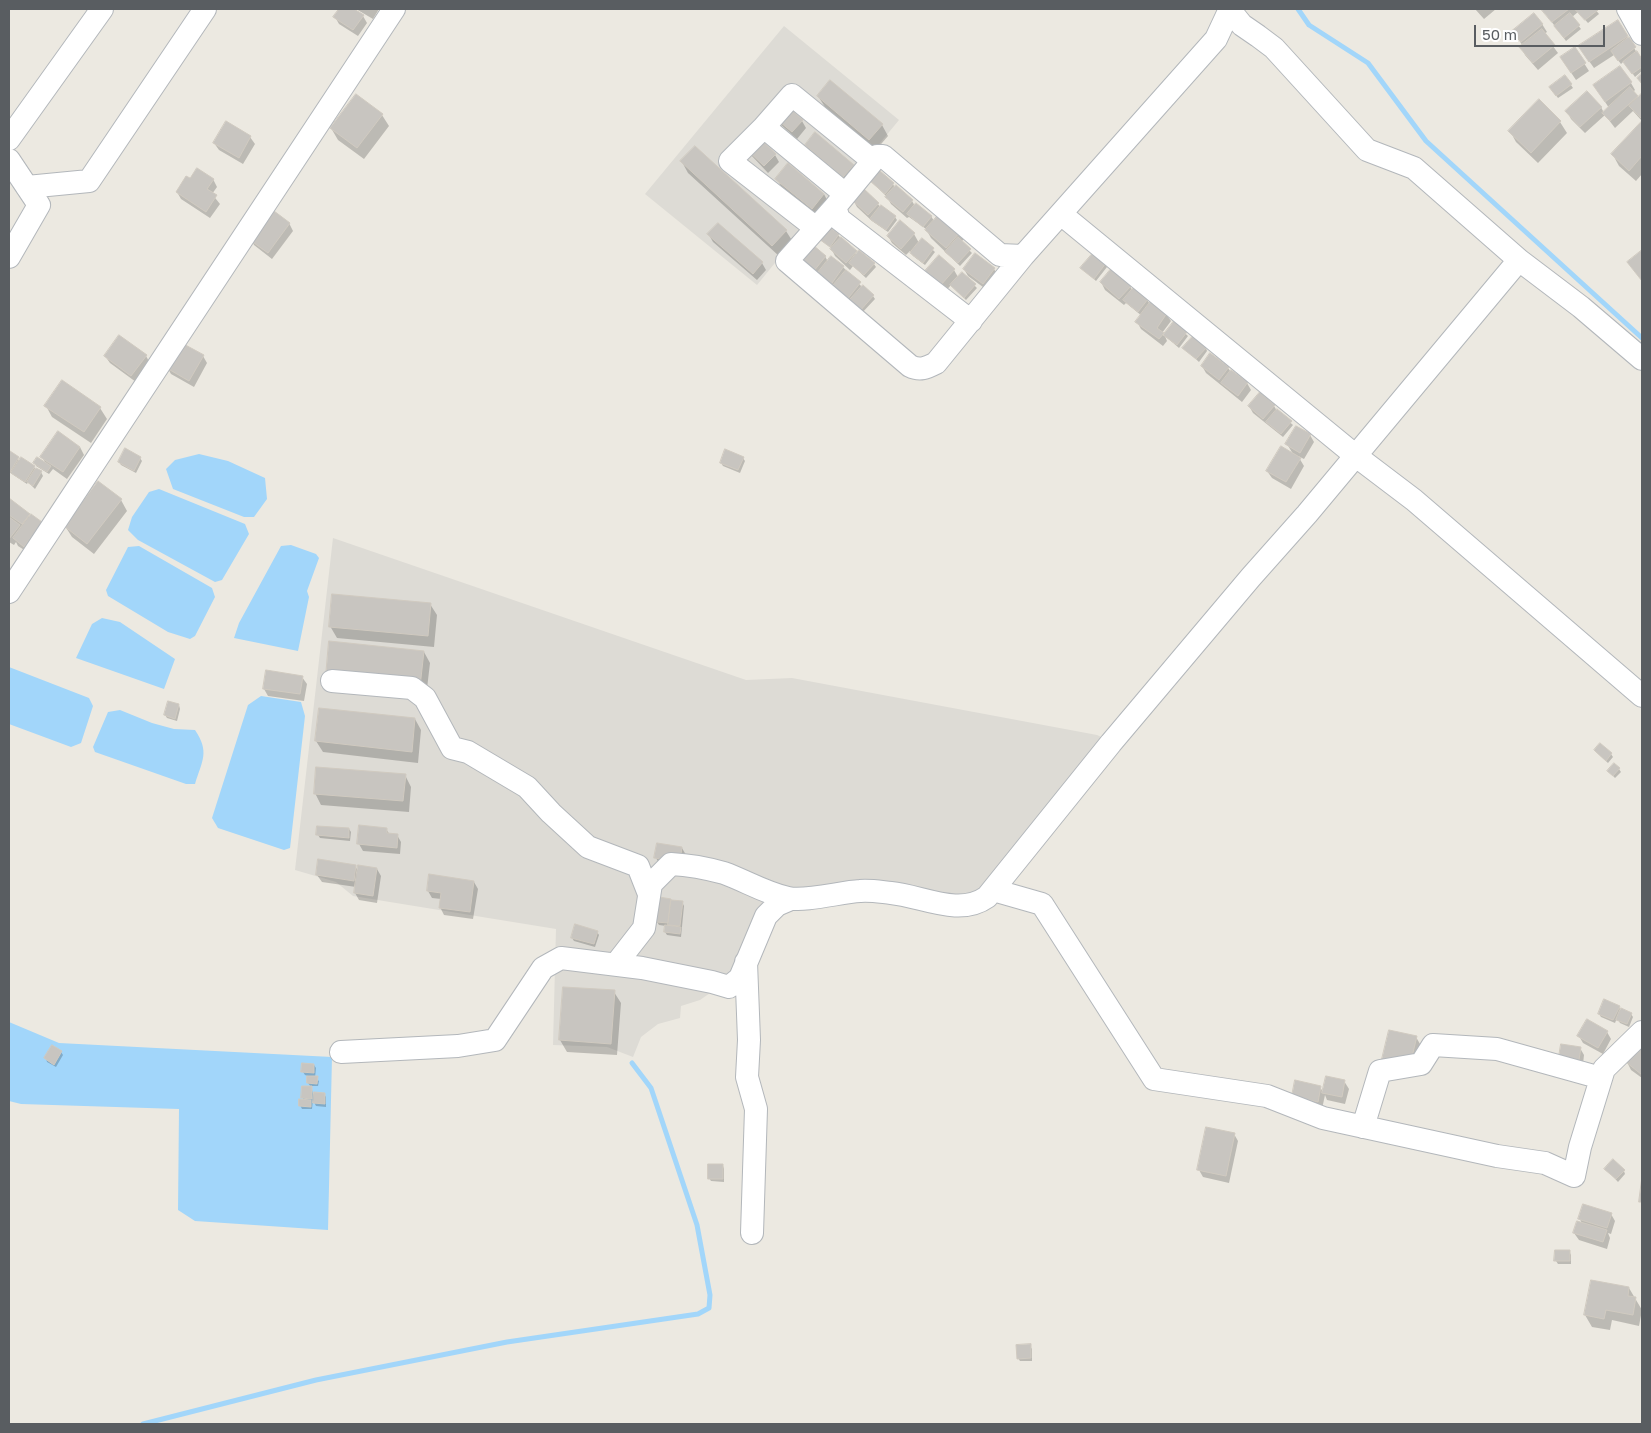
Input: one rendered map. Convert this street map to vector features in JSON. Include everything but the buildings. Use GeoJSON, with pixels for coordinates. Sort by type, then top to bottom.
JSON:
{"type":"FeatureCollection","features":[{"type":"Feature","properties":{"kind":"street"},"geometry":{"type":"LineString","coordinates":[[9,139],[102,9]]}},
{"type":"Feature","properties":{"kind":"street"},"geometry":{"type":"LineString","coordinates":[[27,187],[90,181],[206,9]]}},
{"type":"Feature","properties":{"kind":"street"},"geometry":{"type":"LineString","coordinates":[[9,592],[394,9]]}},
{"type":"Feature","properties":{"kind":"street"},"geometry":{"type":"LineString","coordinates":[[1023,256],[1000,255],[883,156],[877,156],[787,261],[910,366],[918,370],[936,363],[1023,256],[1216,39],[1230,9],[1242,25],[1274,48],[1367,150],[1414,168],[1519,260],[1581,307],[1642,359]]}},
{"type":"Feature","properties":{"kind":"street"},"geometry":{"type":"LineString","coordinates":[[1628,9],[1642,34]]}},
{"type":"Feature","properties":{"kind":"street"},"geometry":{"type":"LineString","coordinates":[[816,228],[730,161],[764,127],[792,95],[873,161]]}},
{"type":"Feature","properties":{"kind":"street"},"geometry":{"type":"LineString","coordinates":[[764,127],[840,201],[839,218],[971,321]]}},
{"type":"Feature","properties":{"kind":"street"},"geometry":{"type":"LineString","coordinates":[[9,160],[39,205],[9,256]]}},
{"type":"Feature","properties":{"kind":"street"},"geometry":{"type":"LineString","coordinates":[[1061,214],[1356,456],[1414,500],[1642,696]]}},
{"type":"Feature","properties":{"kind":"street"},"geometry":{"type":"LineString","coordinates":[[341,1052],[458,1046],[495,1040],[543,968],[561,958],[616,964],[669,973],[729,987],[740,978],[766,916],[777,905],[791,899],[862,890],[903,895],[952,906],[967,906],[982,901],[993,890],[1117,735],[1356,456],[1519,260]]}},
{"type":"Feature","properties":{"kind":"street"},"geometry":{"type":"LineString","coordinates":[[332,681],[412,688],[425,698],[452,748],[468,752],[527,787],[562,824],[588,847],[638,866],[649,894]]}},
{"type":"Feature","properties":{"kind":"street"},"geometry":{"type":"LineString","coordinates":[[616,964],[644,928],[651,884],[671,864],[698,866],[791,899]]}},
{"type":"Feature","properties":{"kind":"street"},"geometry":{"type":"LineString","coordinates":[[993,890],[1042,904],[1154,1079],[1267,1096],[1323,1118],[1497,1156],[1545,1163],[1574,1176],[1580,1148],[1604,1069],[1642,1032]]}},
{"type":"Feature","properties":{"kind":"street"},"geometry":{"type":"LineString","coordinates":[[746,961],[749,1040],[747,1077],[756,1110],[752,1233]]}},
{"type":"Feature","properties":{"kind":"street"},"geometry":{"type":"LineString","coordinates":[[1363,1128],[1380,1071],[1421,1064],[1434,1045],[1497,1049],[1601,1078]]}},
{"type":"Feature","properties":{"kind":"shaded area"},"geometry":{"type":"Polygon","coordinates":[[[784,26],[899,120],[871,154],[864,159],[837,192],[805,226],[757,285],[645,194],[784,26]]]}},
{"type":"Feature","properties":{"kind":"shaded area"},"geometry":{"type":"Polygon","coordinates":[[[333,538],[746,680],[792,678],[1097,735],[1108,740],[985,895],[791,894],[726,982],[700,1000],[681,1006],[680,1018],[658,1024],[641,1037],[633,1057],[607,1047],[553,1045],[556,929],[353,896],[336,882],[295,870],[333,538]]]}},
{"type":"Feature","properties":{"kind":"water"},"geometry":{"type":"Polygon","coordinates":[[[199,454],[228,461],[265,478],[267,499],[254,517],[244,517],[173,489],[166,469],[175,460],[199,454]]]}},
{"type":"Feature","properties":{"kind":"water"},"geometry":{"type":"Polygon","coordinates":[[[159,489],[245,524],[249,534],[222,580],[215,582],[138,540],[128,530],[132,517],[149,492],[159,489]]]}},
{"type":"Feature","properties":{"kind":"water"},"geometry":{"type":"Polygon","coordinates":[[[291,545],[316,554],[319,558],[307,591],[309,597],[298,651],[234,638],[239,623],[281,546],[291,545]]]}},
{"type":"Feature","properties":{"kind":"water"},"geometry":{"type":"Polygon","coordinates":[[[139,546],[212,588],[215,597],[195,636],[190,639],[168,632],[108,596],[106,590],[128,547],[139,546]]]}},
{"type":"Feature","properties":{"kind":"water"},"geometry":{"type":"Polygon","coordinates":[[[102,618],[120,622],[175,659],[164,689],[76,658],[92,624],[102,618]]]}},
{"type":"Feature","properties":{"kind":"water"},"geometry":{"type":"Polygon","coordinates":[[[9,667],[89,698],[93,706],[81,743],[71,747],[9,724],[9,667]]]}},
{"type":"Feature","properties":{"kind":"water"},"geometry":{"type":"Polygon","coordinates":[[[261,696],[301,702],[305,716],[290,848],[284,850],[218,828],[212,818],[248,705],[261,696]]]}},
{"type":"Feature","properties":{"kind":"water"},"geometry":{"type":"Polygon","coordinates":[[[120,710],[152,723],[174,729],[195,730],[202,744],[203,757],[195,784],[186,784],[95,752],[93,747],[108,712],[120,710]]]}},
{"type":"Feature","properties":{"kind":"water"},"geometry":{"type":"Polygon","coordinates":[[[9,1022],[59,1043],[332,1057],[328,1230],[195,1221],[178,1210],[179,1109],[21,1104],[9,1101],[9,1022]]]}},
{"type":"Feature","properties":{"kind":"waterway"},"geometry":{"type":"LineString","coordinates":[[1298,9],[1309,25],[1368,63],[1426,141],[1642,338]]}},
{"type":"Feature","properties":{"kind":"waterway"},"geometry":{"type":"LineString","coordinates":[[143,1424],[316,1380],[507,1342],[698,1314],[709,1308],[710,1295],[697,1225],[651,1088],[632,1063]]}}]}
